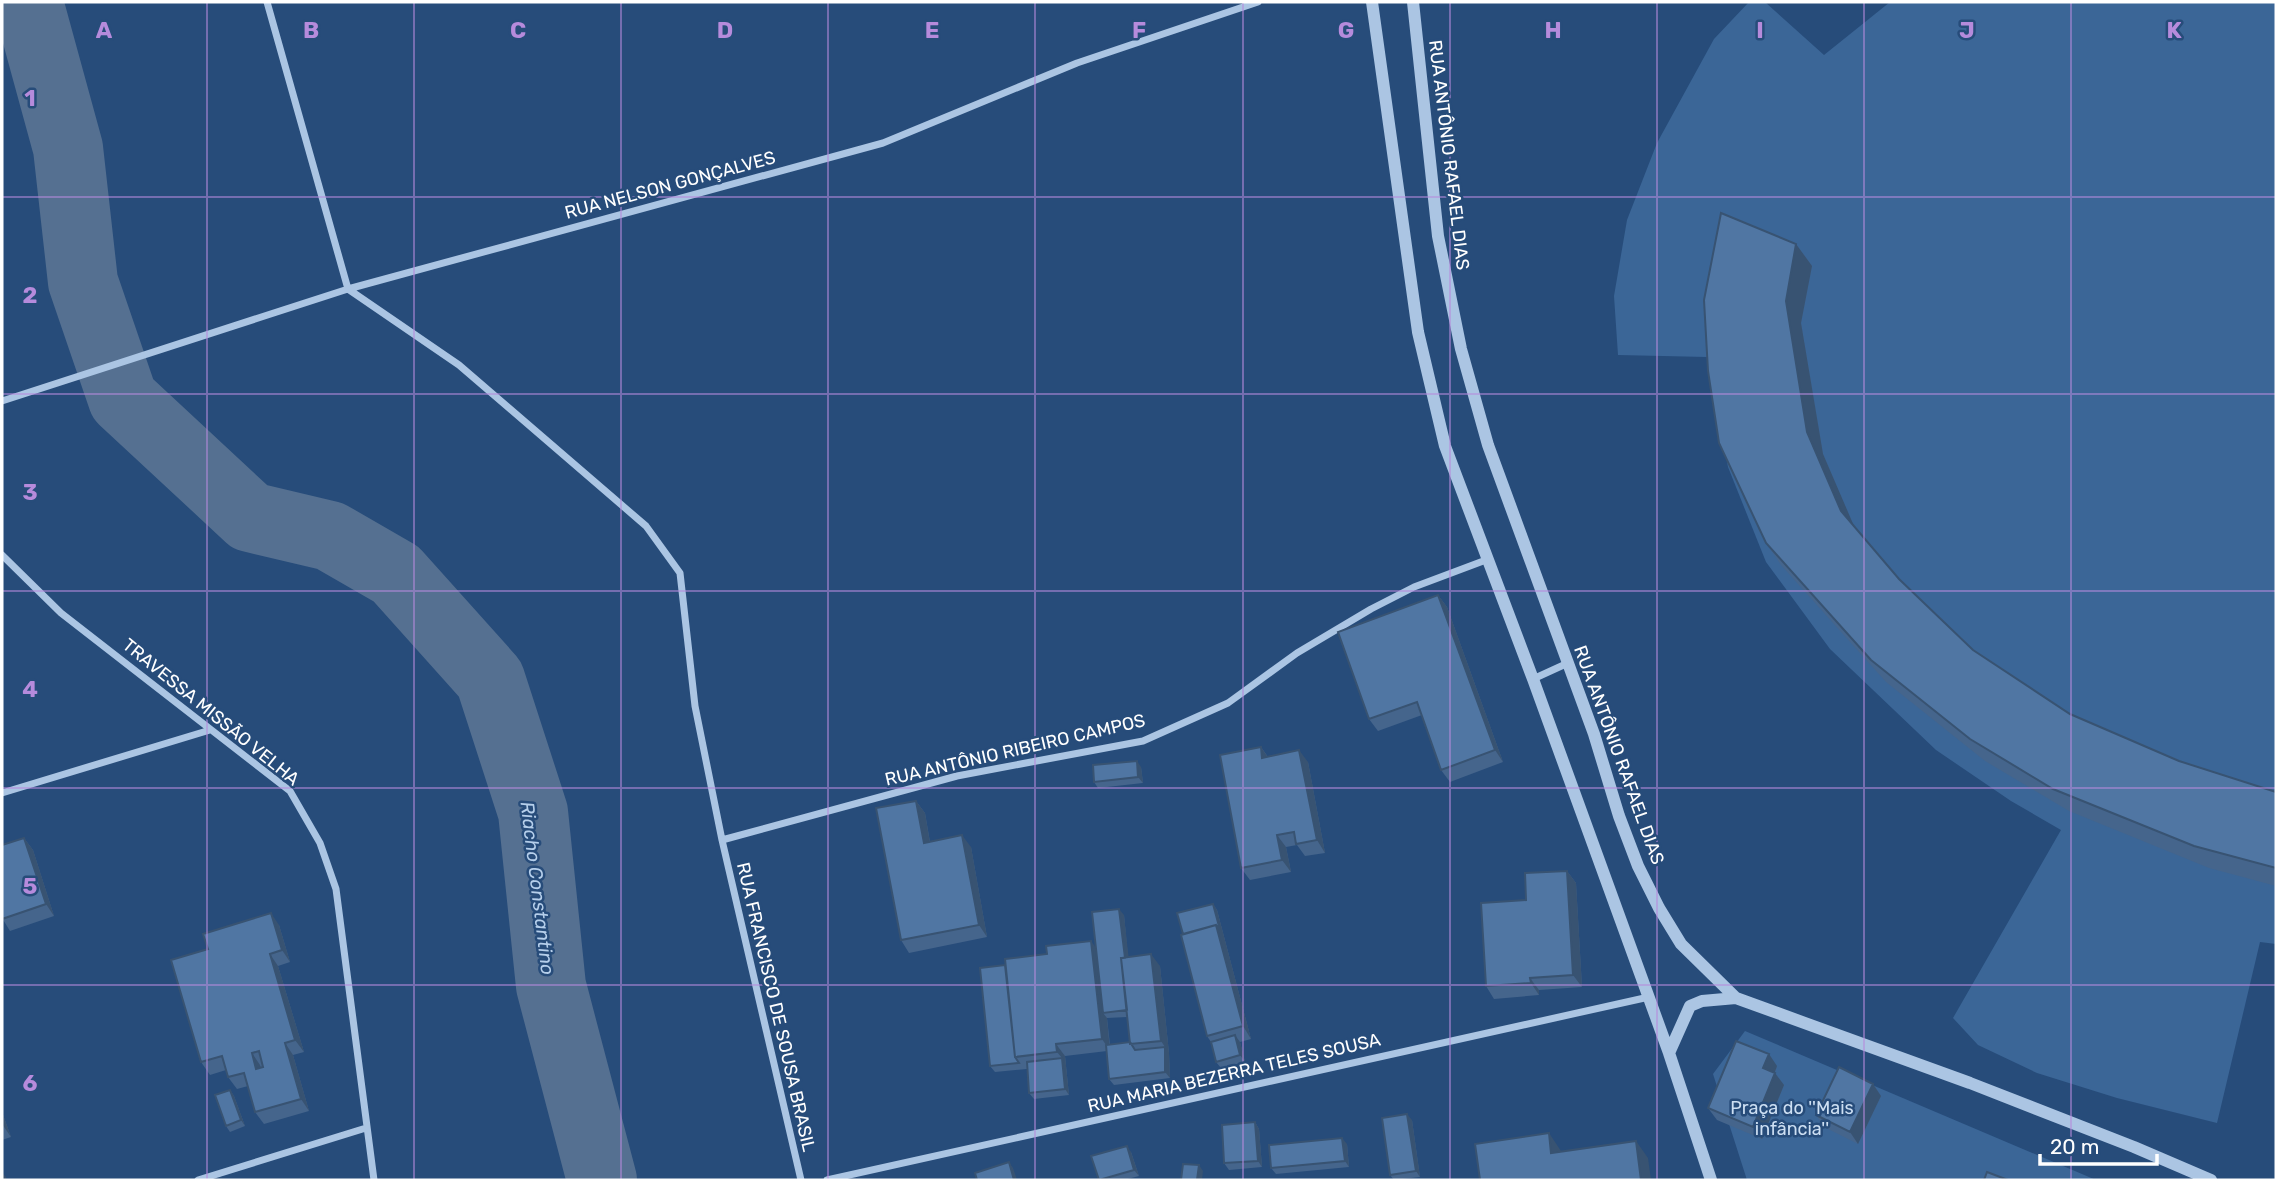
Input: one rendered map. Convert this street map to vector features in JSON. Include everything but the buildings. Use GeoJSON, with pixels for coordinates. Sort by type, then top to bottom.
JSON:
{"type":"FeatureCollection","features":[{"type":"Feature","properties":{"kind":"street"},"geometry":{"type":"LineString","coordinates":[[267,2],[348,289]]}},
{"type":"Feature","properties":{"kind":"street","name":"RUA NELSON GONÇALVES"},"geometry":{"type":"LineString","coordinates":[[2,401],[348,289],[883,143],[1077,63],[1258,2]]}},
{"type":"Feature","properties":{"kind":"street"},"geometry":{"type":"LineString","coordinates":[[1371,2],[1418,332],[1445,446],[1649,997],[1711,1180]]}},
{"type":"Feature","properties":{"kind":"street","name":"RUA ANTÔNIO RAFAEL DIAS"},"geometry":{"type":"LineString","coordinates":[[1413,2],[1438,236],[1461,349],[1489,445],[1594,734],[1619,816],[1659,908],[1681,944],[1736,999],[1970,1083],[2211,1180]]}},
{"type":"Feature","properties":{"kind":"street","name":"RUA FRANCISCO DE SOUSA BRASIL"},"geometry":{"type":"LineString","coordinates":[[348,289],[469,374],[646,526],[680,573],[695,706],[722,840],[801,1180]]}},
{"type":"Feature","properties":{"kind":"street","name":"TRAVESSA MISSÃO VELHA"},"geometry":{"type":"LineString","coordinates":[[2,555],[61,613],[290,790],[320,843],[336,889],[374,1180]]}},
{"type":"Feature","properties":{"kind":"street","name":"RUA ANTÔNIO RIBEIRO CAMPOS"},"geometry":{"type":"LineString","coordinates":[[722,840],[957,776],[1143,741],[1228,703],[1297,653],[1371,609],[1414,587],[1486,560]]}},
{"type":"Feature","properties":{"kind":"street"},"geometry":{"type":"LineString","coordinates":[[1533,679],[1568,663]]}},
{"type":"Feature","properties":{"kind":"street"},"geometry":{"type":"LineString","coordinates":[[2,793],[209,730]]}},
{"type":"Feature","properties":{"kind":"street","name":"RUA MARIA BEZERRA TELES SOUSA"},"geometry":{"type":"LineString","coordinates":[[827,1180],[1649,997]]}},
{"type":"Feature","properties":{"kind":"street"},"geometry":{"type":"LineString","coordinates":[[1669,1053],[1690,1006],[1702,1001],[1736,999]]}},
{"type":"Feature","properties":{"kind":"street"},"geometry":{"type":"LineString","coordinates":[[198,1180],[366,1128]]}},
{"type":"Feature","properties":{"kind":"green space"},"geometry":{"type":"Polygon","coordinates":[[[1749,2],[1765,2],[1824,55],[1890,2],[2276,2],[2276,944],[2260,942],[2217,1123],[2117,1098],[2037,1073],[1978,1045],[1953,1018],[2061,830],[2011,801],[1936,750],[1830,649],[1766,562],[1728,467],[1707,357],[1618,355],[1614,296],[1627,220],[1657,143],[1714,39],[1749,2]]]}},
{"type":"Feature","properties":{"kind":"green space","name":"Praça do ''Mais infância''"},"geometry":{"type":"Polygon","coordinates":[[[1745,1031],[2096,1180],[1747,1180],[1713,1074],[1745,1031]]]}},
{"type":"Feature","properties":{"kind":"waterway","name":"Riacho Constantino"},"geometry":{"type":"LineString","coordinates":[[28,2],[68,148],[83,282],[123,399],[250,517],[330,536],[396,574],[490,679],[533,812],[551,986],[602,1180]]}}]}
